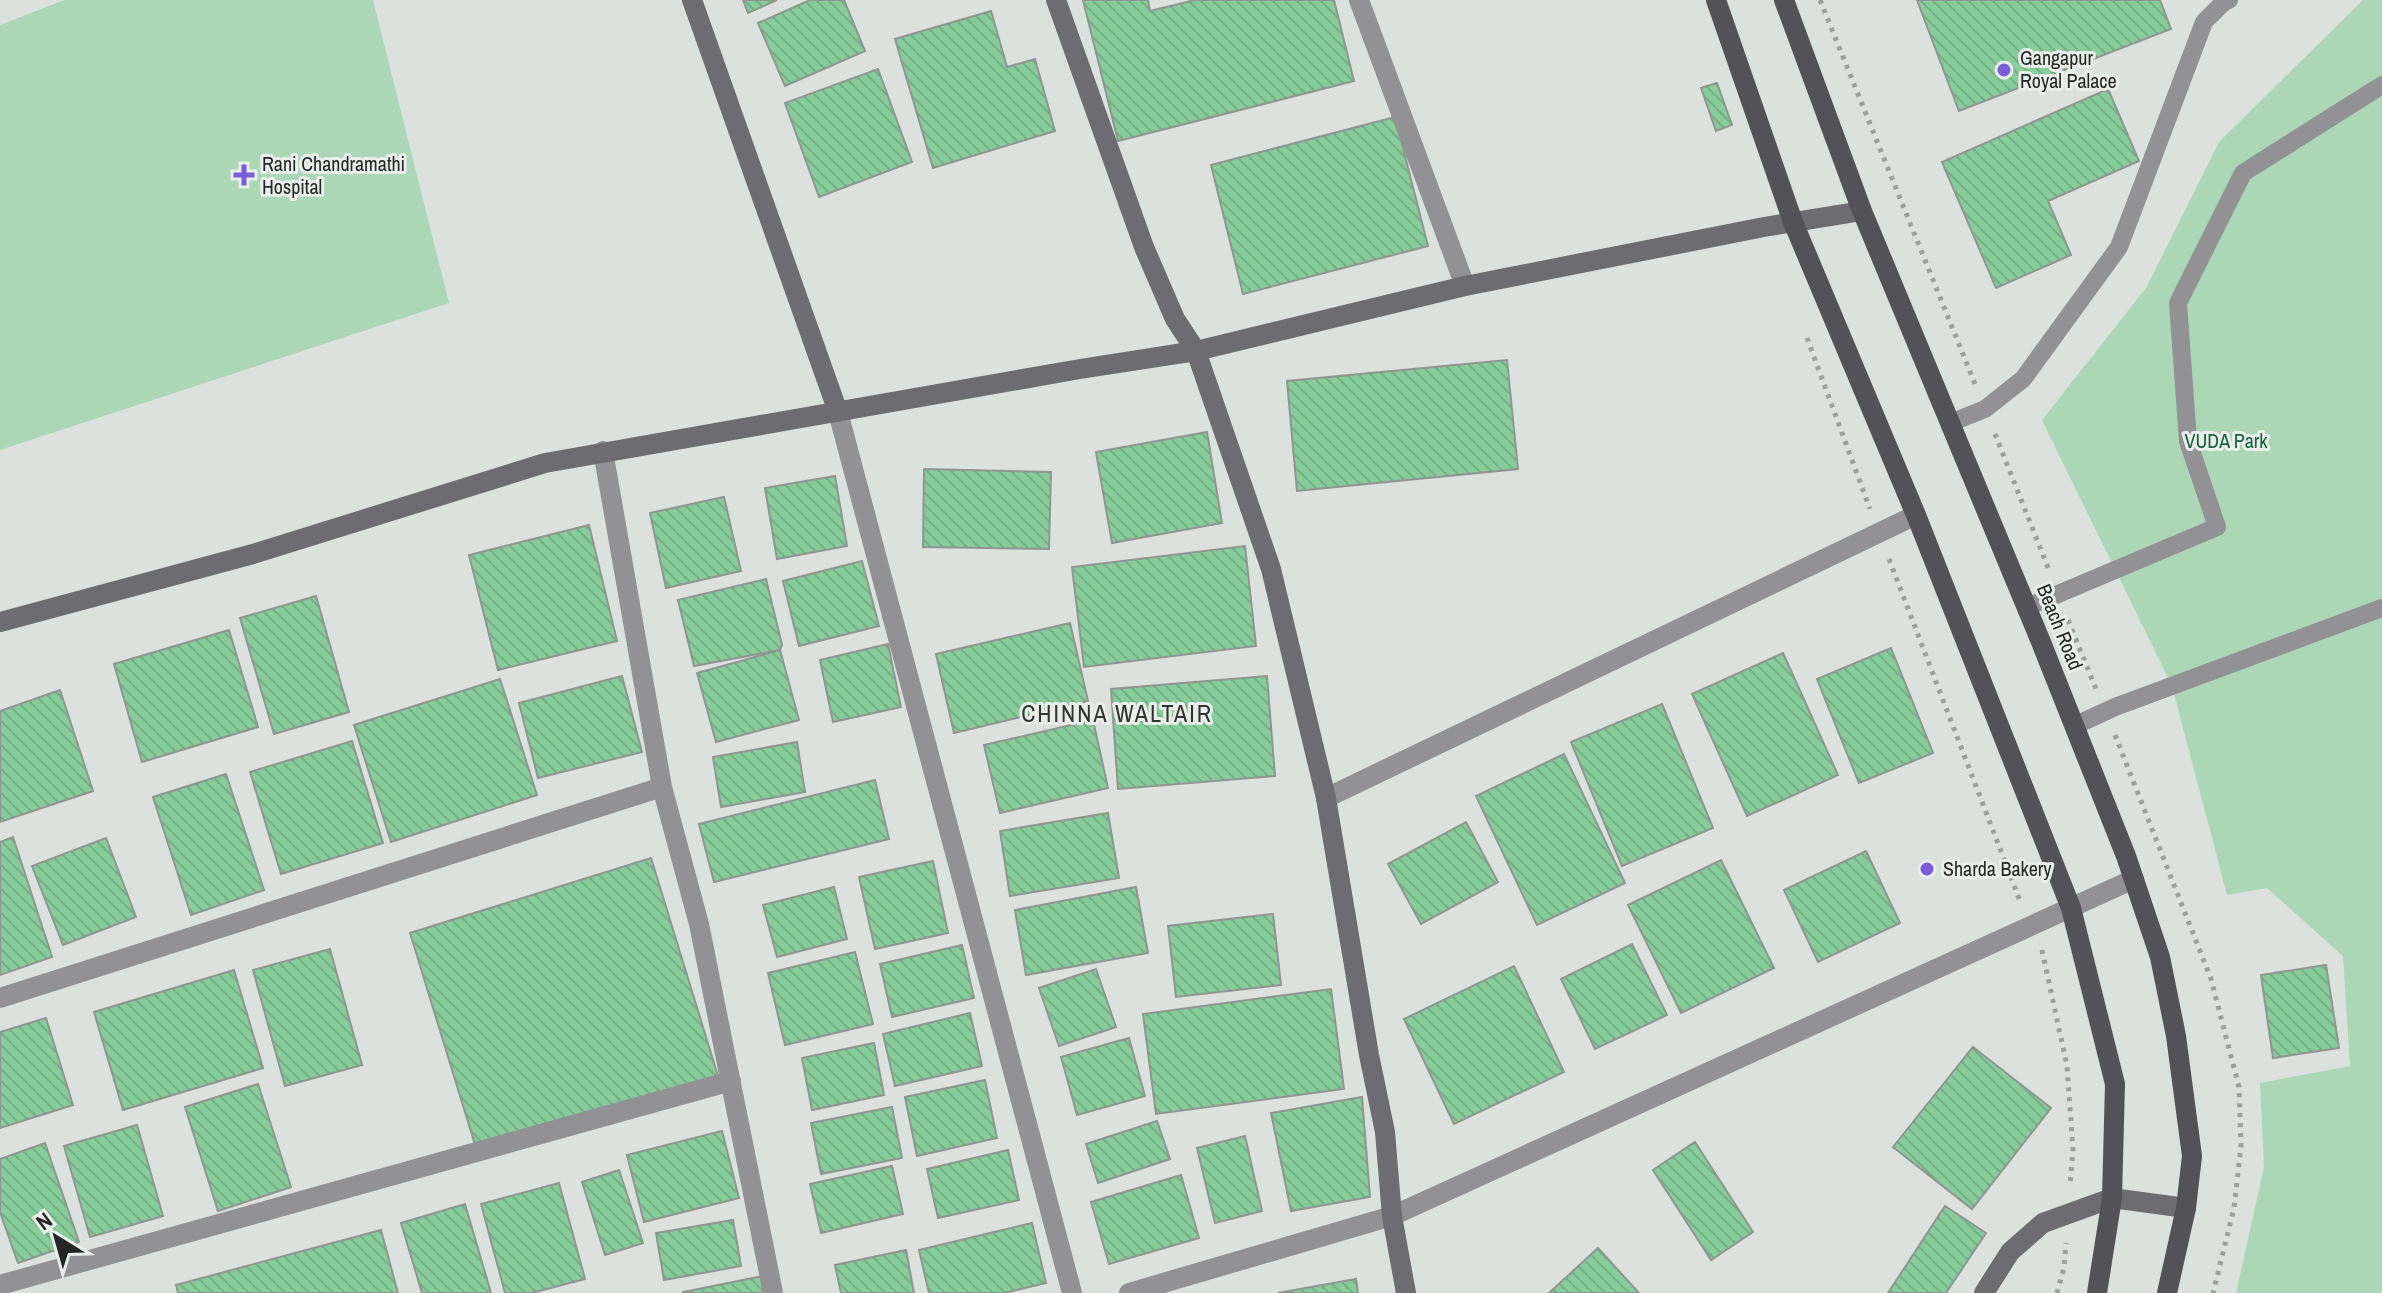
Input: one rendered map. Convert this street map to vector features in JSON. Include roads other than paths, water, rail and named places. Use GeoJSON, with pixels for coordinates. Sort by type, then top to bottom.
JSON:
{"type":"FeatureCollection","features":[{"type":"Feature","properties":{"kind":"main road"},"geometry":{"type":"LineString","coordinates":[[1716,0],[1793,222],[1916,515],[2071,908],[2115,1084],[2112,1198],[2097,1293]]}},
{"type":"Feature","properties":{"kind":"main road","name":"Beach Road"},"geometry":{"type":"LineString","coordinates":[[1784,0],[1862,211],[2027,607],[2134,879],[2160,957],[2176,1036],[2192,1156],[2186,1208],[2167,1293]]}},
{"type":"Feature","properties":{"kind":"street"},"geometry":{"type":"LineString","coordinates":[[692,0],[838,412],[1072,1293]]}},
{"type":"Feature","properties":{"kind":"street"},"geometry":{"type":"LineString","coordinates":[[1056,0],[1144,247],[1175,319],[1196,351],[1271,569],[1326,798],[1385,1132],[1392,1216],[1406,1293]]}},
{"type":"Feature","properties":{"kind":"street"},"geometry":{"type":"LineString","coordinates":[[1359,0],[1465,286]]}},
{"type":"Feature","properties":{"kind":"street"},"geometry":{"type":"LineString","coordinates":[[0,622],[253,554],[545,463],[1196,351],[1465,286],[1862,211]]}},
{"type":"Feature","properties":{"kind":"street"},"geometry":{"type":"LineString","coordinates":[[603,451],[662,787],[699,924],[773,1293]]}},
{"type":"Feature","properties":{"kind":"street"},"geometry":{"type":"LineString","coordinates":[[1326,798],[1916,515]]}},
{"type":"Feature","properties":{"kind":"street"},"geometry":{"type":"LineString","coordinates":[[0,998],[662,787]]}},
{"type":"Feature","properties":{"kind":"street"},"geometry":{"type":"LineString","coordinates":[[1129,1293],[1392,1216],[2134,879]]}},
{"type":"Feature","properties":{"kind":"street"},"geometry":{"type":"LineString","coordinates":[[0,1285],[731,1081]]}},
{"type":"Feature","properties":{"kind":"street"},"geometry":{"type":"LineString","coordinates":[[1984,1293],[2010,1252],[2043,1223],[2068,1212],[2112,1198],[2186,1208]]}},
{"type":"Feature","properties":{"kind":"lane"},"geometry":{"type":"LineString","coordinates":[[1950,423],[1985,409],[2023,379],[2119,247],[2204,22],[2229,0]]}},
{"type":"Feature","properties":{"kind":"lane"},"geometry":{"type":"LineString","coordinates":[[2027,607],[2217,527],[2188,441],[2178,303],[2243,173],[2382,85]]}},
{"type":"Feature","properties":{"kind":"lane"},"geometry":{"type":"LineString","coordinates":[[2074,726],[2115,707],[2382,608]]}},
{"type":"Feature","properties":{"kind":"place","name":"Gangapur Royal Palace"},"geometry":{"type":"Point","coordinates":[2004,70]}},
{"type":"Feature","properties":{"kind":"place","name":"Rani Chandramathi Hospital"},"geometry":{"type":"Point","coordinates":[244,175]}},
{"type":"Feature","properties":{"kind":"place","name":"Sharda Bakery"},"geometry":{"type":"Point","coordinates":[1927,869]}},
{"type":"Feature","properties":{"kind":"district","name":"CHINNA WALTAIR"},"geometry":{"type":"Point","coordinates":[1117,714]}},
{"type":"Feature","properties":{"kind":"park label","name":"VUDA Park"},"geometry":{"type":"Point","coordinates":[2226,441]}}]}
